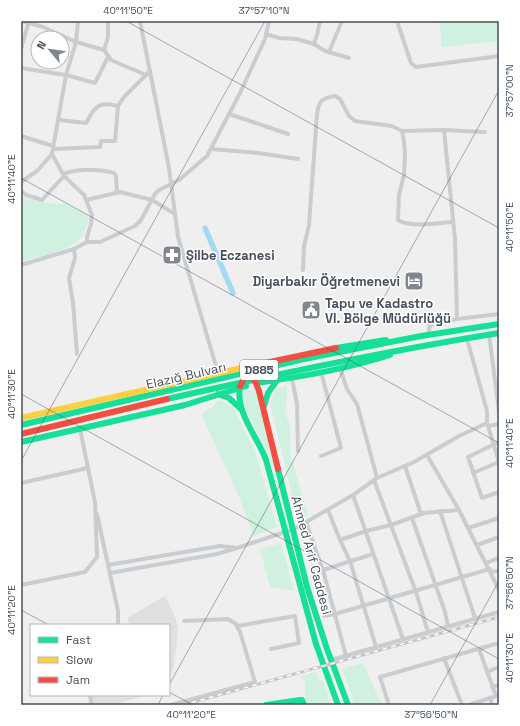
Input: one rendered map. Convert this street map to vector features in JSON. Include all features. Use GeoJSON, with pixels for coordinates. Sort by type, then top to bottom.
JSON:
{"type":"FeatureCollection","features":[{"type":"Feature","properties":{"kind":"main road","name":"Elazığ Bulvarı"},"geometry":{"type":"LineString","coordinates":[[21,425],[304,359],[428,335],[499,324]]}},
{"type":"Feature","properties":{"kind":"main road","name":"Elazığ Bulvarı"},"geometry":{"type":"LineString","coordinates":[[21,434],[240,385],[282,373],[346,359],[499,333]]}},
{"type":"Feature","properties":{"kind":"main road"},"geometry":{"type":"LineString","coordinates":[[21,418],[340,347],[379,340],[404,340]]}},
{"type":"Feature","properties":{"kind":"main road"},"geometry":{"type":"LineString","coordinates":[[255,381],[292,378],[340,368],[380,359],[411,348]]}},
{"type":"Feature","properties":{"kind":"main road"},"geometry":{"type":"LineString","coordinates":[[21,442],[185,405],[240,385],[248,372]]}},
{"type":"Feature","properties":{"kind":"main road","name":"Ahmed Arif Caddesi"},"geometry":{"type":"LineString","coordinates":[[248,372],[255,381],[264,408],[307,587],[331,660],[348,705]]}},
{"type":"Feature","properties":{"kind":"main road"},"geometry":{"type":"LineString","coordinates":[[264,408],[268,393],[282,373]]}},
{"type":"Feature","properties":{"kind":"main road","name":"Ahmed Arif Caddesi"},"geometry":{"type":"LineString","coordinates":[[240,385],[239,398],[267,463],[316,644],[338,705]]}},
{"type":"Feature","properties":{"kind":"main road","name":"Ahmed Arif Caddesi"},"geometry":{"type":"LineString","coordinates":[[218,394],[229,398],[244,412]]}},
{"type":"Feature","properties":{"kind":"main road"},"geometry":{"type":"LineString","coordinates":[[47,411],[84,410]]}},
{"type":"Feature","properties":{"kind":"main road"},"geometry":{"type":"LineString","coordinates":[[266,705],[302,700],[304,705]]}},
{"type":"Feature","properties":{"kind":"street"},"geometry":{"type":"LineString","coordinates":[[23,21],[43,27],[76,42],[104,50],[111,60],[146,75]]}},
{"type":"Feature","properties":{"kind":"street"},"geometry":{"type":"LineString","coordinates":[[21,182],[52,154],[66,75],[76,42],[78,21]]}},
{"type":"Feature","properties":{"kind":"street"},"geometry":{"type":"LineString","coordinates":[[104,50],[108,37],[108,21]]}},
{"type":"Feature","properties":{"kind":"street"},"geometry":{"type":"LineString","coordinates":[[140,21],[171,183],[178,237],[218,373]]}},
{"type":"Feature","properties":{"kind":"street"},"geometry":{"type":"LineString","coordinates":[[21,265],[74,249],[87,242],[100,242],[135,226],[141,220],[159,190],[179,180],[207,156],[253,66],[266,34],[269,21]]}},
{"type":"Feature","properties":{"kind":"street"},"geometry":{"type":"LineString","coordinates":[[314,44],[320,21]]}},
{"type":"Feature","properties":{"kind":"street"},"geometry":{"type":"LineString","coordinates":[[329,52],[342,21]]}},
{"type":"Feature","properties":{"kind":"street"},"geometry":{"type":"LineString","coordinates":[[397,21],[411,63],[416,67],[499,56]]}},
{"type":"Feature","properties":{"kind":"street"},"geometry":{"type":"LineString","coordinates":[[21,49],[29,22]]}},
{"type":"Feature","properties":{"kind":"street"},"geometry":{"type":"LineString","coordinates":[[266,34],[279,38],[296,39],[314,44],[329,52],[349,58]]}},
{"type":"Feature","properties":{"kind":"street"},"geometry":{"type":"LineString","coordinates":[[21,68],[66,75],[95,83],[108,57]]}},
{"type":"Feature","properties":{"kind":"street"},"geometry":{"type":"LineString","coordinates":[[21,136],[53,147],[100,147],[101,141],[115,141],[118,106],[124,97],[150,71]]}},
{"type":"Feature","properties":{"kind":"street"},"geometry":{"type":"LineString","coordinates":[[303,270],[304,246],[309,217],[317,114],[321,100],[335,96],[340,99],[349,116],[355,121],[392,126],[402,131],[444,130],[485,132]]}},
{"type":"Feature","properties":{"kind":"street"},"geometry":{"type":"LineString","coordinates":[[59,120],[86,123],[93,110],[98,106],[104,104],[118,106]]}},
{"type":"Feature","properties":{"kind":"street"},"geometry":{"type":"LineString","coordinates":[[229,114],[288,134]]}},
{"type":"Feature","properties":{"kind":"street"},"geometry":{"type":"LineString","coordinates":[[444,130],[455,239],[457,319]]}},
{"type":"Feature","properties":{"kind":"street"},"geometry":{"type":"LineString","coordinates":[[402,131],[405,155],[404,175],[399,195],[398,220],[417,224],[453,222]]}},
{"type":"Feature","properties":{"kind":"street"},"geometry":{"type":"LineString","coordinates":[[211,150],[258,153],[298,159]]}},
{"type":"Feature","properties":{"kind":"street"},"geometry":{"type":"LineString","coordinates":[[52,154],[64,175],[84,195],[92,215],[87,242]]}},
{"type":"Feature","properties":{"kind":"street"},"geometry":{"type":"LineString","coordinates":[[21,191],[26,195],[42,200],[64,175],[72,171],[99,170],[114,173],[116,176],[117,193]]}},
{"type":"Feature","properties":{"kind":"street"},"geometry":{"type":"LineString","coordinates":[[86,200],[120,192],[152,200],[175,214]]}},
{"type":"Feature","properties":{"kind":"street"},"geometry":{"type":"LineString","coordinates":[[74,249],[75,258],[69,278],[73,303],[77,354]]}},
{"type":"Feature","properties":{"kind":"street"},"geometry":{"type":"LineString","coordinates":[[428,335],[430,326],[457,319],[499,314]]}},
{"type":"Feature","properties":{"kind":"street"},"geometry":{"type":"LineString","coordinates":[[489,334],[499,411]]}},
{"type":"Feature","properties":{"kind":"street"},"geometry":{"type":"LineString","coordinates":[[467,339],[487,410],[488,425],[499,462],[473,473]]}},
{"type":"Feature","properties":{"kind":"street"},"geometry":{"type":"LineString","coordinates":[[340,368],[347,389],[356,404],[376,479],[391,525],[416,592],[428,632]]}},
{"type":"Feature","properties":{"kind":"street"},"geometry":{"type":"LineString","coordinates":[[320,372],[342,448],[321,456]]}},
{"type":"Feature","properties":{"kind":"street"},"geometry":{"type":"LineString","coordinates":[[292,378],[297,404],[298,451]]}},
{"type":"Feature","properties":{"kind":"street"},"geometry":{"type":"LineString","coordinates":[[110,573],[217,554],[294,529],[353,495],[376,479],[427,455],[459,436],[488,425],[499,424]]}},
{"type":"Feature","properties":{"kind":"street"},"geometry":{"type":"LineString","coordinates":[[80,428],[118,611],[118,624]]}},
{"type":"Feature","properties":{"kind":"street"},"geometry":{"type":"LineString","coordinates":[[499,442],[468,457],[482,498],[499,492]]}},
{"type":"Feature","properties":{"kind":"street"},"geometry":{"type":"LineString","coordinates":[[427,455],[459,510],[499,590]]}},
{"type":"Feature","properties":{"kind":"street"},"geometry":{"type":"LineString","coordinates":[[405,466],[421,514]]}},
{"type":"Feature","properties":{"kind":"street"},"geometry":{"type":"LineString","coordinates":[[21,483],[88,468]]}},
{"type":"Feature","properties":{"kind":"street"},"geometry":{"type":"LineString","coordinates":[[353,495],[403,639]]}},
{"type":"Feature","properties":{"kind":"street"},"geometry":{"type":"LineString","coordinates":[[21,585],[85,572],[97,557],[95,502]]}},
{"type":"Feature","properties":{"kind":"street"},"geometry":{"type":"LineString","coordinates":[[328,510],[350,561],[376,647]]}},
{"type":"Feature","properties":{"kind":"street"},"geometry":{"type":"LineString","coordinates":[[340,540],[366,531],[391,525],[421,514],[459,510]]}},
{"type":"Feature","properties":{"kind":"street"},"geometry":{"type":"LineString","coordinates":[[440,511],[475,618]]}},
{"type":"Feature","properties":{"kind":"street"},"geometry":{"type":"LineString","coordinates":[[412,518],[445,612],[448,626]]}},
{"type":"Feature","properties":{"kind":"street"},"geometry":{"type":"LineString","coordinates":[[468,528],[499,518]]}},
{"type":"Feature","properties":{"kind":"street"},"geometry":{"type":"LineString","coordinates":[[306,522],[322,570],[346,656]]}},
{"type":"Feature","properties":{"kind":"street"},"geometry":{"type":"LineString","coordinates":[[477,545],[499,537]]}},
{"type":"Feature","properties":{"kind":"street"},"geometry":{"type":"LineString","coordinates":[[108,565],[220,546],[237,548]]}},
{"type":"Feature","properties":{"kind":"street"},"geometry":{"type":"LineString","coordinates":[[322,570],[373,554]]}},
{"type":"Feature","properties":{"kind":"street"},"geometry":{"type":"LineString","coordinates":[[486,563],[499,558]]}},
{"type":"Feature","properties":{"kind":"street"},"geometry":{"type":"LineString","coordinates":[[324,616],[416,592],[462,578],[490,571],[499,571]]}},
{"type":"Feature","properties":{"kind":"street"},"geometry":{"type":"LineString","coordinates":[[331,660],[499,612]]}},
{"type":"Feature","properties":{"kind":"street"},"geometry":{"type":"LineString","coordinates":[[237,626],[295,616],[299,643],[271,649]]}},
{"type":"Feature","properties":{"kind":"street"},"geometry":{"type":"LineString","coordinates":[[171,705],[255,682],[240,632],[236,624],[228,619],[184,621]]}},
{"type":"Feature","properties":{"kind":"street"},"geometry":{"type":"LineString","coordinates":[[389,705],[380,677],[499,643]]}},
{"type":"Feature","properties":{"kind":"street"},"geometry":{"type":"LineString","coordinates":[[469,705],[498,696],[492,687],[479,649]]}},
{"type":"Feature","properties":{"kind":"street"},"geometry":{"type":"LineString","coordinates":[[444,658],[462,705]]}},
{"type":"Feature","properties":{"kind":"street"},"geometry":{"type":"LineString","coordinates":[[486,672],[499,667]]}},
{"type":"Feature","properties":{"kind":"street"},"geometry":{"type":"LineString","coordinates":[[492,687],[499,684]]}},
{"type":"Feature","properties":{"kind":"street"},"geometry":{"type":"LineString","coordinates":[[490,698],[492,705]]}},
{"type":"Feature","properties":{"kind":"shaded area"},"geometry":{"type":"Polygon","coordinates":[[[165,596],[178,627],[174,664],[170,679],[170,624],[130,624],[127,618],[165,596]]]}},
{"type":"Feature","properties":{"kind":"shaded area"},"geometry":{"type":"Polygon","coordinates":[[[92,696],[147,696],[114,705],[95,705],[92,696]]]}},
{"type":"Feature","properties":{"kind":"green space"},"geometry":{"type":"Polygon","coordinates":[[[439,21],[499,21],[499,41],[442,47],[439,21]]]}},
{"type":"Feature","properties":{"kind":"green space"},"geometry":{"type":"Polygon","coordinates":[[[24,198],[46,203],[67,204],[89,217],[83,235],[73,245],[65,249],[21,261],[21,199],[24,198]]]}},
{"type":"Feature","properties":{"kind":"green space"},"geometry":{"type":"Polygon","coordinates":[[[287,386],[285,412],[290,426],[290,453],[308,516],[298,520],[270,403],[275,390],[287,386]]]}},
{"type":"Feature","properties":{"kind":"green space"},"geometry":{"type":"Polygon","coordinates":[[[255,389],[290,524],[288,525],[270,457],[242,401],[242,392],[255,389]]]}},
{"type":"Feature","properties":{"kind":"green space"},"geometry":{"type":"Polygon","coordinates":[[[218,400],[233,407],[256,454],[277,527],[254,536],[237,492],[201,414],[211,408],[218,400]]]}},
{"type":"Feature","properties":{"kind":"green space"},"geometry":{"type":"Polygon","coordinates":[[[281,543],[294,591],[270,587],[260,549],[281,543]]]}},
{"type":"Feature","properties":{"kind":"green space"},"geometry":{"type":"Polygon","coordinates":[[[363,663],[382,705],[355,705],[342,669],[363,663]]]}},
{"type":"Feature","properties":{"kind":"green space"},"geometry":{"type":"Polygon","coordinates":[[[316,672],[319,681],[323,681],[331,705],[305,705],[305,684],[301,676],[316,672]]]}},
{"type":"Feature","properties":{"kind":"waterway"},"geometry":{"type":"LineString","coordinates":[[205,228],[233,293]]}},
{"type":"Feature","properties":{"kind":"railway"},"geometry":{"type":"LineString","coordinates":[[183,705],[499,617]]}},
{"type":"Feature","properties":{"kind":"traffic: fast"},"geometry":{"type":"LineString","coordinates":[[21,425],[304,359],[421,336],[499,324]]}},
{"type":"Feature","properties":{"kind":"traffic: fast"},"geometry":{"type":"LineString","coordinates":[[167,399],[332,363],[499,333]]}},
{"type":"Feature","properties":{"kind":"traffic: fast"},"geometry":{"type":"LineString","coordinates":[[336,348],[386,340]]}},
{"type":"Feature","properties":{"kind":"traffic: fast"},"geometry":{"type":"LineString","coordinates":[[256,383],[324,372],[390,355]]}},
{"type":"Feature","properties":{"kind":"traffic: fast"},"geometry":{"type":"LineString","coordinates":[[264,406],[268,393],[278,379]]}},
{"type":"Feature","properties":{"kind":"traffic: fast"},"geometry":{"type":"LineString","coordinates":[[240,386],[239,396],[241,406],[248,424],[266,460],[316,644],[338,705]]}},
{"type":"Feature","properties":{"kind":"traffic: fast"},"geometry":{"type":"LineString","coordinates":[[21,442],[185,405],[246,386]]}},
{"type":"Feature","properties":{"kind":"traffic: fast"},"geometry":{"type":"LineString","coordinates":[[218,394],[229,398],[241,409]]}},
{"type":"Feature","properties":{"kind":"traffic: fast"},"geometry":{"type":"LineString","coordinates":[[278,469],[307,587],[327,649],[348,705]]}},
{"type":"Feature","properties":{"kind":"traffic: fast"},"geometry":{"type":"LineString","coordinates":[[266,705],[300,700],[302,700],[304,705]]}},
{"type":"Feature","properties":{"kind":"traffic: slow"},"geometry":{"type":"LineString","coordinates":[[21,418],[246,367]]}},
{"type":"Feature","properties":{"kind":"traffic: jam"},"geometry":{"type":"LineString","coordinates":[[246,367],[336,348]]}},
{"type":"Feature","properties":{"kind":"traffic: jam"},"geometry":{"type":"LineString","coordinates":[[240,386],[248,372],[256,383],[259,391],[278,469]]}},
{"type":"Feature","properties":{"kind":"traffic: jam"},"geometry":{"type":"LineString","coordinates":[[21,434],[167,399]]}},
{"type":"Feature","properties":{"kind":"place","name":"Şilbe Eczanesi"},"geometry":{"type":"Point","coordinates":[172,255]}},
{"type":"Feature","properties":{"kind":"place","name":"Diyarbakır Öğretmenevi"},"geometry":{"type":"Point","coordinates":[414,281]}},
{"type":"Feature","properties":{"kind":"place","name":"Tapu ve Kadastro VI. Bölge Müdürlüğü"},"geometry":{"type":"Point","coordinates":[311,310]}}]}
